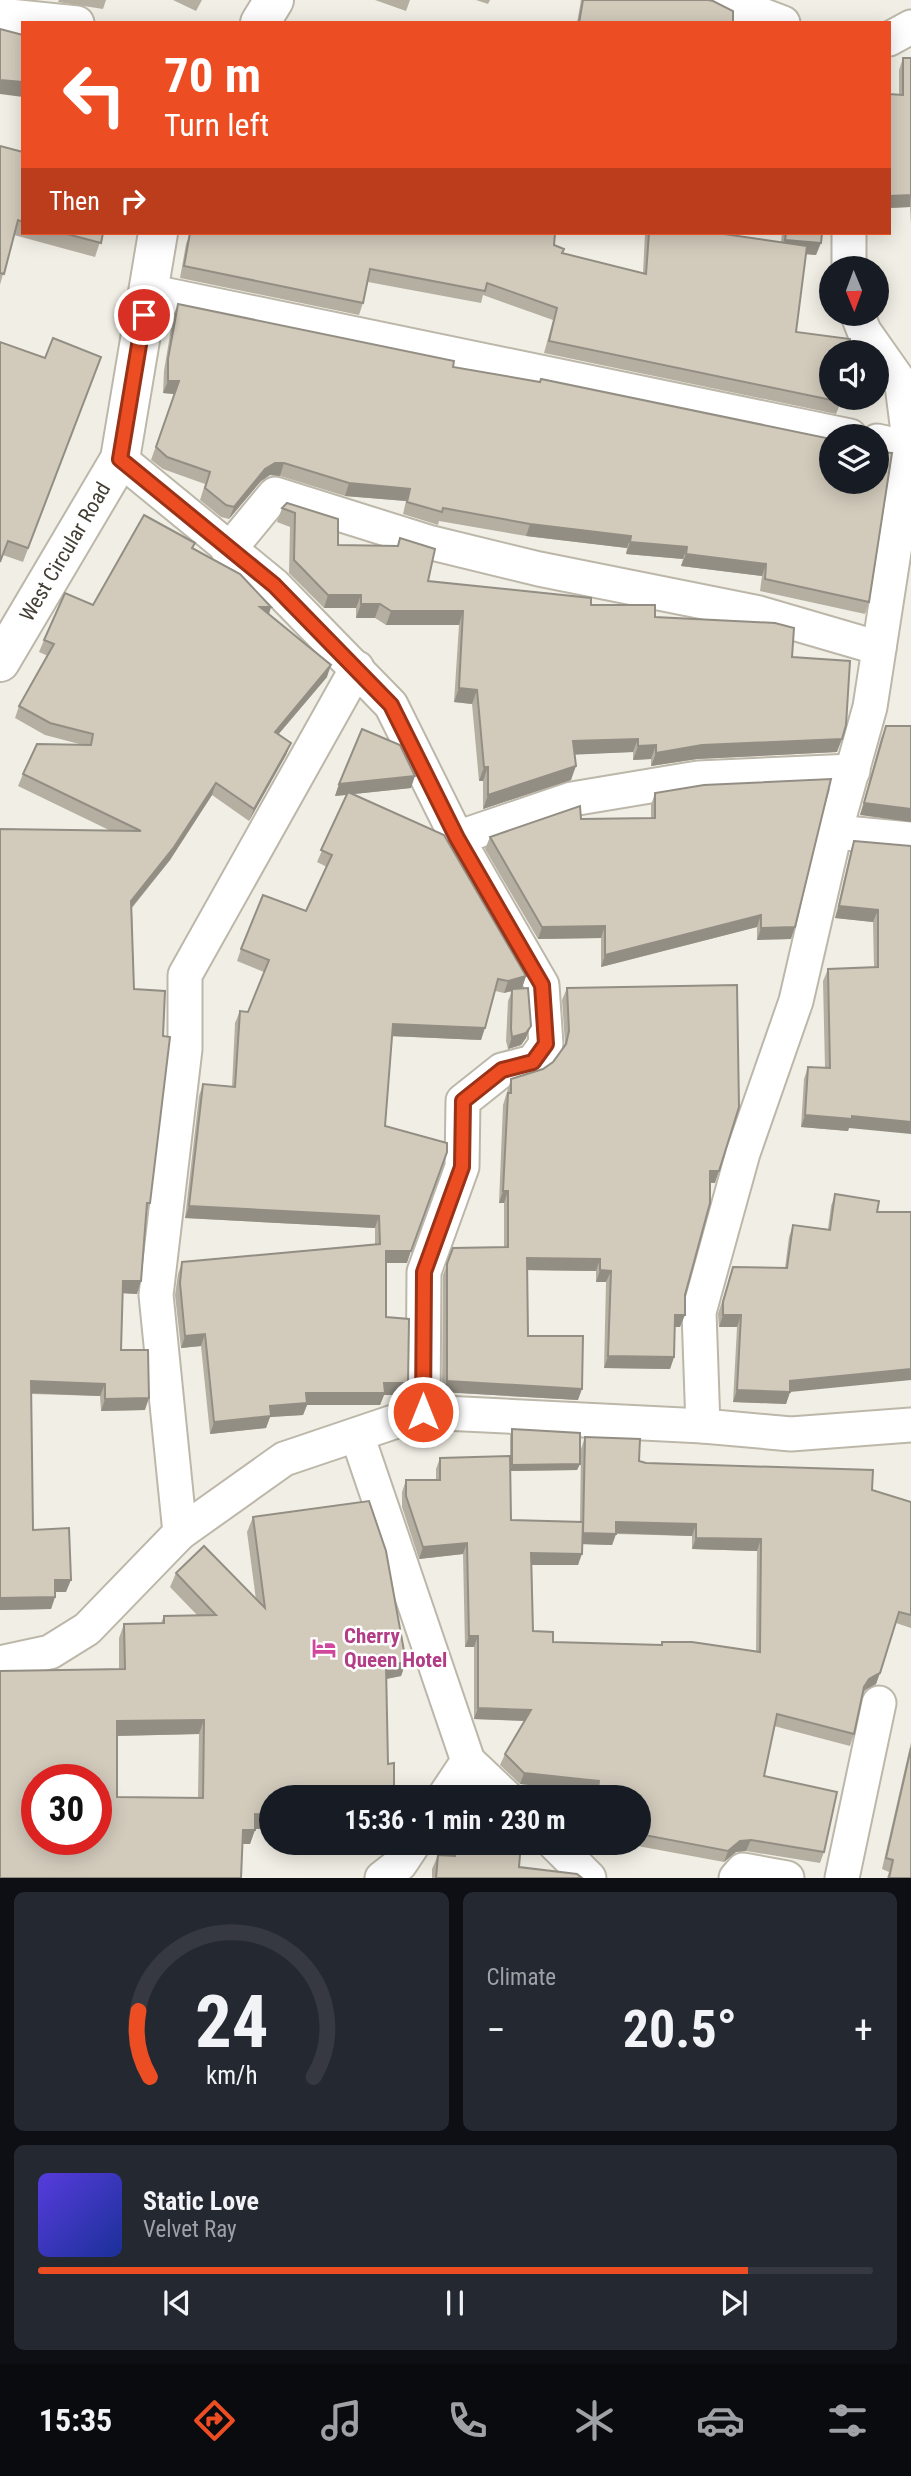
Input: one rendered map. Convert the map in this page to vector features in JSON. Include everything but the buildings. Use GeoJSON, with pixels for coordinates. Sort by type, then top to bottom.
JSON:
{"type":"FeatureCollection","features":[{"type":"Feature","properties":{"kind":"street"},"geometry":{"type":"LineString","coordinates":[[261,21],[274,0]]}},
{"type":"Feature","properties":{"kind":"street"},"geometry":{"type":"LineString","coordinates":[[723,0],[778,21]]}},
{"type":"Feature","properties":{"kind":"street"},"geometry":{"type":"LineString","coordinates":[[0,15],[58,21]]}},
{"type":"Feature","properties":{"kind":"street"},"geometry":{"type":"LineString","coordinates":[[891,38],[911,27]]}},
{"type":"Feature","properties":{"kind":"street","name":"West Circular Road"},"geometry":{"type":"LineString","coordinates":[[0,662],[120,459],[158,235]]}},
{"type":"Feature","properties":{"kind":"street"},"geometry":{"type":"LineString","coordinates":[[849,235],[849,256]]}},
{"type":"Feature","properties":{"kind":"street"},"geometry":{"type":"LineString","coordinates":[[148,290],[819,430]]}},
{"type":"Feature","properties":{"kind":"street"},"geometry":{"type":"LineString","coordinates":[[703,1426],[699,1312],[744,1153],[796,1001],[835,832],[870,707],[904,524],[910,448],[902,385],[862,326]]}},
{"type":"Feature","properties":{"kind":"street"},"geometry":{"type":"LineString","coordinates":[[889,444],[910,448]]}},
{"type":"Feature","properties":{"kind":"street"},"geometry":{"type":"LineString","coordinates":[[120,459],[228,551],[274,585],[391,705],[457,838],[542,985],[546,1044],[533,1062],[502,1070],[463,1101],[462,1167],[424,1272],[423,1412]]}},
{"type":"Feature","properties":{"kind":"street"},"geometry":{"type":"LineString","coordinates":[[228,551],[275,494],[428,542],[539,569],[759,613],[879,648]]}},
{"type":"Feature","properties":{"kind":"street"},"geometry":{"type":"LineString","coordinates":[[180,1533],[156,1295],[185,1049],[185,975],[357,668]]}},
{"type":"Feature","properties":{"kind":"street"},"geometry":{"type":"LineString","coordinates":[[457,838],[572,799],[698,778],[853,771]]}},
{"type":"Feature","properties":{"kind":"street"},"geometry":{"type":"LineString","coordinates":[[835,832],[911,839]]}},
{"type":"Feature","properties":{"kind":"street"},"geometry":{"type":"LineString","coordinates":[[0,1663],[50,1651],[87,1629],[180,1533],[284,1460],[423,1412],[703,1426],[791,1434],[911,1424]]}},
{"type":"Feature","properties":{"kind":"street"},"geometry":{"type":"LineString","coordinates":[[358,1435],[468,1761],[493,1785]]}},
{"type":"Feature","properties":{"kind":"street"},"geometry":{"type":"LineString","coordinates":[[842,1878],[879,1703]]}},
{"type":"Feature","properties":{"kind":"street"},"geometry":{"type":"LineString","coordinates":[[452,1785],[468,1761]]}},
{"type":"Feature","properties":{"kind":"street"},"geometry":{"type":"LineString","coordinates":[[382,1878],[400,1864],[406,1855]]}},
{"type":"Feature","properties":{"kind":"street"},"geometry":{"type":"LineString","coordinates":[[566,1855],[589,1878]]}},
{"type":"Feature","properties":{"kind":"street"},"geometry":{"type":"LineString","coordinates":[[736,1878],[743,1870],[787,1878]]}},
{"type":"Feature","properties":{"kind":"place","name":"Cherry Queen Hotel"},"geometry":{"type":"Point","coordinates":[324,1648]}},
{"type":"Feature","properties":{"kind":"route"},"geometry":{"type":"LineString","coordinates":[[144,315],[120,459],[228,551],[274,585],[391,705],[457,838],[542,985],[546,1044],[533,1062],[502,1070],[463,1101],[462,1167],[424,1272],[423,1412]]}}]}
